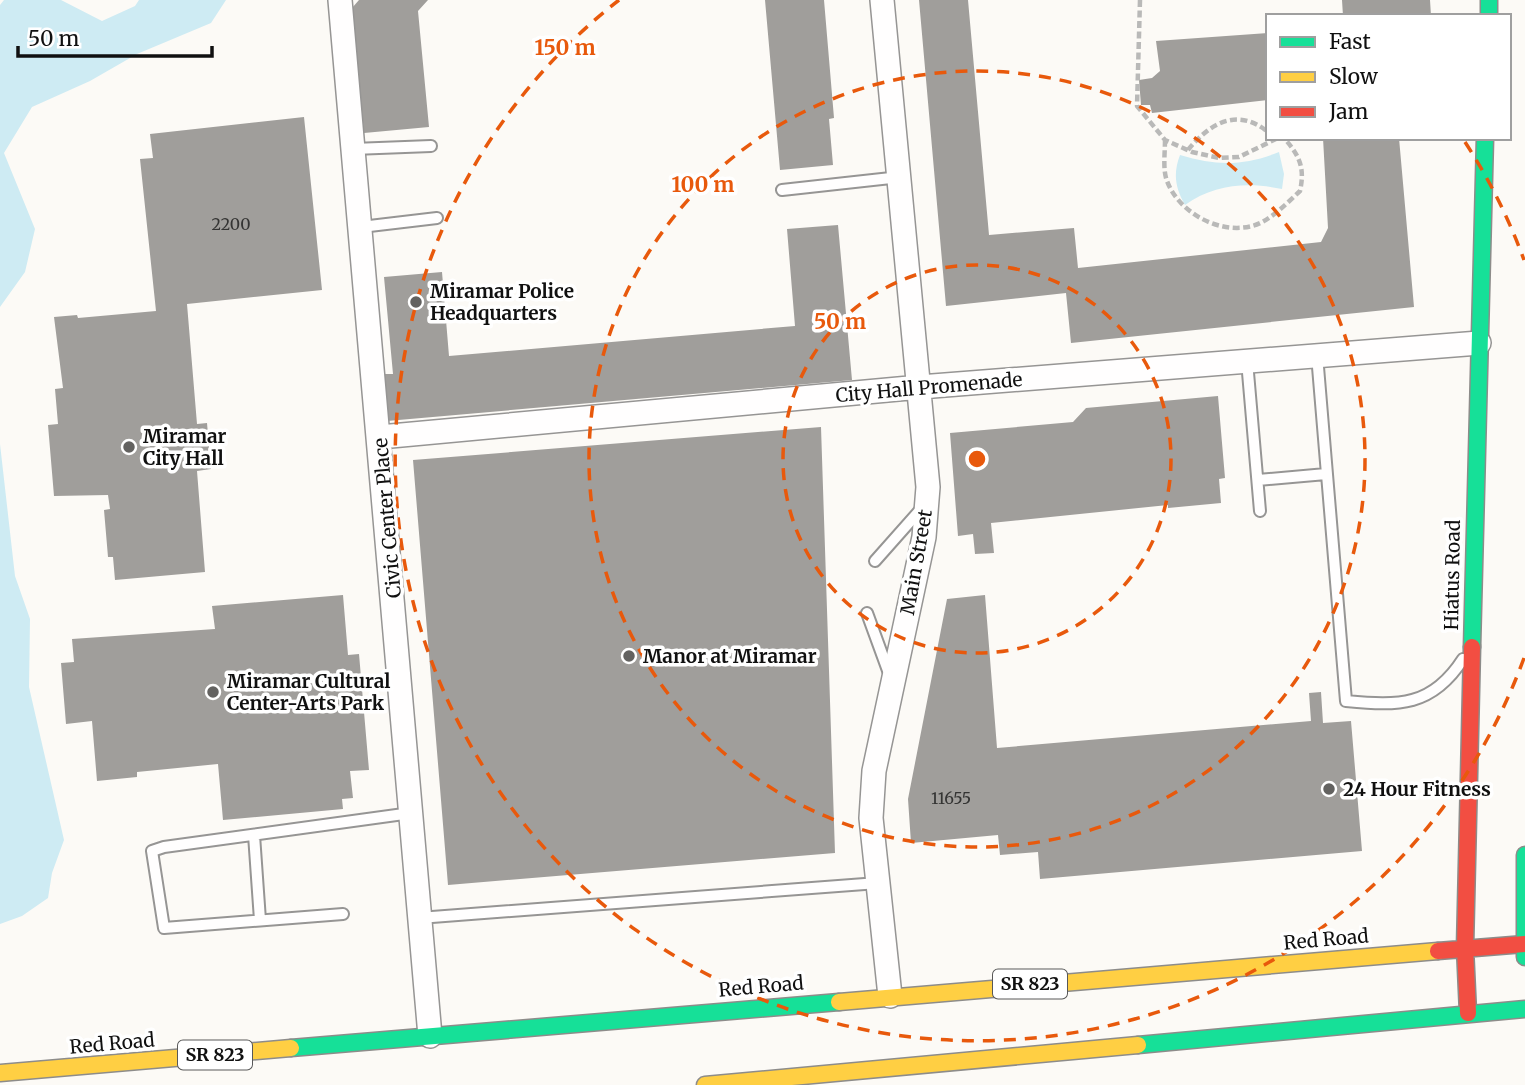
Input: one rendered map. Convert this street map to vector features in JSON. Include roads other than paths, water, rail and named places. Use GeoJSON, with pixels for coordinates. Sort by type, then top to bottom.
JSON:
{"type":"FeatureCollection","features":[{"type":"Feature","properties":{"kind":"main road","name":"Hiatus Road"},"geometry":{"type":"LineString","coordinates":[[1468,1013],[1465,948],[1485,140]]}},
{"type":"Feature","properties":{"kind":"main road"},"geometry":{"type":"LineString","coordinates":[[1525,855],[1525,957]]}},
{"type":"Feature","properties":{"kind":"main road","name":"Red Road"},"geometry":{"type":"LineString","coordinates":[[0,1073],[1525,944]]}},
{"type":"Feature","properties":{"kind":"main road"},"geometry":{"type":"LineString","coordinates":[[707,1085],[1525,1009]]}},
{"type":"Feature","properties":{"kind":"street","name":"Civic Center Place"},"geometry":{"type":"LineString","coordinates":[[340,0],[380,437],[429,1036]]}},
{"type":"Feature","properties":{"kind":"street","name":"Main Street"},"geometry":{"type":"LineString","coordinates":[[883,0],[920,387],[926,503],[924,537],[874,771],[871,818],[890,996]]}},
{"type":"Feature","properties":{"kind":"street","name":"City Hall Promenade"},"geometry":{"type":"LineString","coordinates":[[380,437],[920,387],[1479,343]]}},
{"type":"Feature","properties":{"kind":"lane"},"geometry":{"type":"LineString","coordinates":[[353,149],[431,146]]}},
{"type":"Feature","properties":{"kind":"lane"},"geometry":{"type":"LineString","coordinates":[[782,190],[900,177]]}},
{"type":"Feature","properties":{"kind":"lane"},"geometry":{"type":"LineString","coordinates":[[360,227],[438,218]]}},
{"type":"Feature","properties":{"kind":"lane"},"geometry":{"type":"LineString","coordinates":[[1317,355],[1346,701],[1385,705],[1435,691],[1446,684],[1472,644]]}},
{"type":"Feature","properties":{"kind":"lane"},"geometry":{"type":"LineString","coordinates":[[1247,361],[1260,511]]}},
{"type":"Feature","properties":{"kind":"lane"},"geometry":{"type":"LineString","coordinates":[[1258,480],[1326,474]]}},
{"type":"Feature","properties":{"kind":"lane"},"geometry":{"type":"LineString","coordinates":[[876,561],[926,503]]}},
{"type":"Feature","properties":{"kind":"lane"},"geometry":{"type":"LineString","coordinates":[[867,613],[892,684]]}},
{"type":"Feature","properties":{"kind":"lane"},"geometry":{"type":"LineString","coordinates":[[344,914],[164,928],[152,851],[164,847],[411,813]]}},
{"type":"Feature","properties":{"kind":"lane"},"geometry":{"type":"LineString","coordinates":[[254,835],[260,920]]}},
{"type":"Feature","properties":{"kind":"lane"},"geometry":{"type":"LineString","coordinates":[[419,918],[878,883]]}},
{"type":"Feature","properties":{"kind":"water"},"geometry":{"type":"Polygon","coordinates":[[[4,0],[61,0],[102,21],[135,6],[139,0],[226,0],[211,23],[137,54],[90,81],[32,107],[4,153],[35,229],[25,272],[0,307],[0,5],[4,0]]]}},
{"type":"Feature","properties":{"kind":"water"},"geometry":{"type":"Polygon","coordinates":[[[1279,152],[1284,174],[1282,189],[1232,186],[1208,193],[1185,205],[1177,186],[1176,168],[1180,155],[1230,163],[1254,160],[1279,152]]]}},
{"type":"Feature","properties":{"kind":"water"},"geometry":{"type":"Polygon","coordinates":[[[0,444],[15,576],[30,619],[29,687],[64,840],[52,873],[48,898],[22,916],[0,924],[0,444]]]}},
{"type":"Feature","properties":{"kind":"place","name":"Miramar Police Headquarters"},"geometry":{"type":"Point","coordinates":[416,302]}},
{"type":"Feature","properties":{"kind":"place","name":"Miramar City Hall"},"geometry":{"type":"Point","coordinates":[129,447]}},
{"type":"Feature","properties":{"kind":"place","name":"Manor at Miramar"},"geometry":{"type":"Point","coordinates":[629,656]}},
{"type":"Feature","properties":{"kind":"place","name":"Miramar Cultural Center-Arts Park"},"geometry":{"type":"Point","coordinates":[213,692]}},
{"type":"Feature","properties":{"kind":"place","name":"24 Hour Fitness"},"geometry":{"type":"Point","coordinates":[1329,789]}}]}
